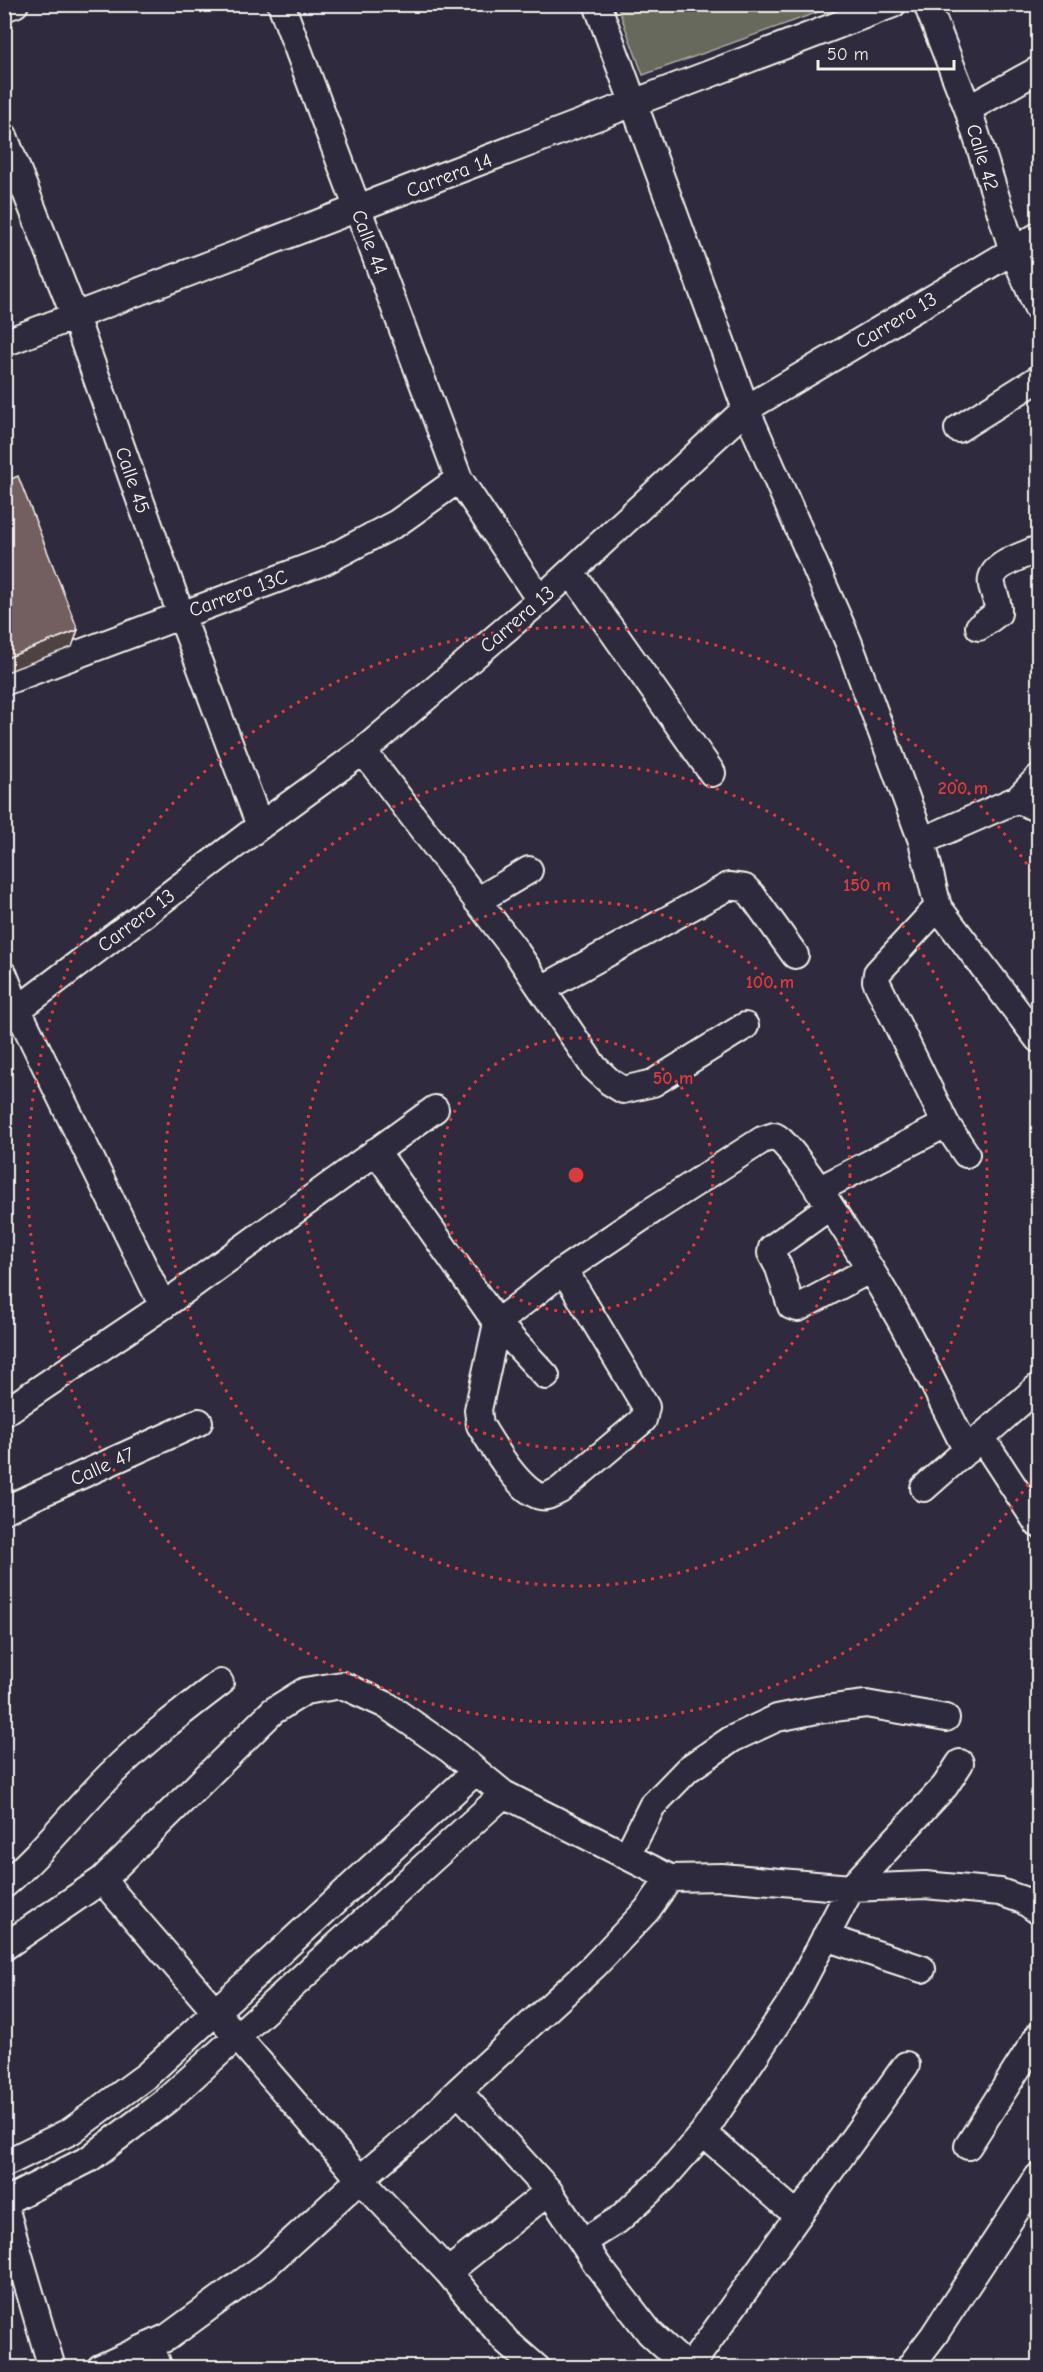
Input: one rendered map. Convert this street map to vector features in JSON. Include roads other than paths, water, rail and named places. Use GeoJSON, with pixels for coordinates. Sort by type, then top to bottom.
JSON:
{"type":"FeatureCollection","features":[{"type":"Feature","properties":{"kind":"street"},"geometry":{"type":"LineString","coordinates":[[4,8],[15,4]]}},
{"type":"Feature","properties":{"kind":"street","name":"Calle 44"},"geometry":{"type":"LineString","coordinates":[[281,4],[459,479],[540,600]]}},
{"type":"Feature","properties":{"kind":"street"},"geometry":{"type":"LineString","coordinates":[[597,4],[746,409],[848,641],[922,841],[938,907],[1038,1040]]}},
{"type":"Feature","properties":{"kind":"street","name":"Carrera 14"},"geometry":{"type":"LineString","coordinates":[[4,343],[358,210],[893,4]]}},
{"type":"Feature","properties":{"kind":"street","name":"Calle 42"},"geometry":{"type":"LineString","coordinates":[[927,4],[968,109],[1013,250],[1038,309]]}},
{"type":"Feature","properties":{"kind":"street"},"geometry":{"type":"LineString","coordinates":[[968,109],[1038,69]]}},
{"type":"Feature","properties":{"kind":"street","name":"Calle 45"},"geometry":{"type":"LineString","coordinates":[[4,136],[75,317],[181,615],[260,826]]}},
{"type":"Feature","properties":{"kind":"street","name":"Carrera 13"},"geometry":{"type":"LineString","coordinates":[[11,1015],[260,826],[363,752],[540,600],[746,409],[1038,236]]}},
{"type":"Feature","properties":{"kind":"street"},"geometry":{"type":"LineString","coordinates":[[958,429],[1038,379]]}},
{"type":"Feature","properties":{"kind":"street","name":"Carrera 13C"},"geometry":{"type":"LineString","coordinates":[[4,682],[326,561],[397,523],[459,479]]}},
{"type":"Feature","properties":{"kind":"street"},"geometry":{"type":"LineString","coordinates":[[979,627],[998,613],[999,608],[992,581],[994,573],[999,567],[1038,549]]}},
{"type":"Feature","properties":{"kind":"street"},"geometry":{"type":"LineString","coordinates":[[571,572],[712,773]]}},
{"type":"Feature","properties":{"kind":"street"},"geometry":{"type":"LineString","coordinates":[[363,752],[542,989],[594,1067],[610,1083],[623,1090],[653,1083],[746,1026]]}},
{"type":"Feature","properties":{"kind":"street"},"geometry":{"type":"LineString","coordinates":[[922,841],[1028,804],[1038,778]]}},
{"type":"Feature","properties":{"kind":"street"},"geometry":{"type":"LineString","coordinates":[[477,901],[529,870]]}},
{"type":"Feature","properties":{"kind":"street"},"geometry":{"type":"LineString","coordinates":[[542,989],[729,886],[745,888],[752,895],[795,955]]}},
{"type":"Feature","properties":{"kind":"street"},"geometry":{"type":"LineString","coordinates":[[938,907],[877,973],[876,977],[946,1124],[966,1154]]}},
{"type":"Feature","properties":{"kind":"street"},"geometry":{"type":"LineString","coordinates":[[4,975],[11,1015],[163,1306]]}},
{"type":"Feature","properties":{"kind":"street"},"geometry":{"type":"LineString","coordinates":[[4,1413],[163,1306],[435,1110]]}},
{"type":"Feature","properties":{"kind":"street"},"geometry":{"type":"LineString","coordinates":[[869,1270],[798,1308],[791,1306],[779,1268],[771,1253],[772,1248],[824,1198],[946,1124]]}},
{"type":"Feature","properties":{"kind":"street"},"geometry":{"type":"LineString","coordinates":[[564,1270],[647,1411],[639,1424],[560,1490],[546,1497],[535,1495],[519,1482],[480,1425],[478,1410],[497,1323],[564,1270],[653,1210],[774,1136],[783,1141],[824,1198],[898,1315],[975,1445],[1038,1524]]}},
{"type":"Feature","properties":{"kind":"street"},"geometry":{"type":"LineString","coordinates":[[376,1151],[497,1323],[546,1376]]}},
{"type":"Feature","properties":{"kind":"street"},"geometry":{"type":"LineString","coordinates":[[924,1488],[1038,1387]]}},
{"type":"Feature","properties":{"kind":"street","name":"Calle 47"},"geometry":{"type":"LineString","coordinates":[[4,1510],[199,1422]]}},
{"type":"Feature","properties":{"kind":"street"},"geometry":{"type":"LineString","coordinates":[[4,1885],[26,1867],[110,1775],[153,1734],[220,1683]]}},
{"type":"Feature","properties":{"kind":"street"},"geometry":{"type":"LineString","coordinates":[[4,1947],[102,1880],[273,1712],[305,1691],[342,1685],[386,1705],[504,1794],[670,1878],[722,1877],[851,1888],[925,1886],[1000,1892],[1033,1898]]}},
{"type":"Feature","properties":{"kind":"street"},"geometry":{"type":"LineString","coordinates":[[627,1856],[652,1806],[688,1769],[732,1739],[777,1718],[866,1704],[946,1718]]}},
{"type":"Feature","properties":{"kind":"street"},"geometry":{"type":"LineString","coordinates":[[583,2242],[618,2220],[664,2178],[703,2133],[793,1999],[851,1888],[945,1786],[960,1763]]}},
{"type":"Feature","properties":{"kind":"street"},"geometry":{"type":"LineString","coordinates":[[4,2164],[71,2131],[147,2074],[476,1771]]}},
{"type":"Feature","properties":{"kind":"street"},"geometry":{"type":"LineString","coordinates":[[52,2367],[4,2203],[89,2159],[168,2099],[504,1794]]}},
{"type":"Feature","properties":{"kind":"street"},"geometry":{"type":"LineString","coordinates":[[100,2367],[155,2356],[168,2337],[265,2266],[360,2179],[424,2125],[594,1966],[647,1910],[670,1878]]}},
{"type":"Feature","properties":{"kind":"street"},"geometry":{"type":"LineString","coordinates":[[102,1880],[360,2179],[448,2272],[506,2342],[537,2367]]}},
{"type":"Feature","properties":{"kind":"street"},"geometry":{"type":"LineString","coordinates":[[825,1937],[922,1969]]}},
{"type":"Feature","properties":{"kind":"street"},"geometry":{"type":"LineString","coordinates":[[969,2146],[1038,2036]]}},
{"type":"Feature","properties":{"kind":"street"},"geometry":{"type":"LineString","coordinates":[[458,2091],[549,2191],[598,2266],[650,2333],[688,2367],[906,2065]]}},
{"type":"Feature","properties":{"kind":"street"},"geometry":{"type":"LineString","coordinates":[[703,2133],[798,2216]]}},
{"type":"Feature","properties":{"kind":"street"},"geometry":{"type":"LineString","coordinates":[[909,2367],[934,2335],[1038,2177]]}},
{"type":"Feature","properties":{"kind":"street"},"geometry":{"type":"LineString","coordinates":[[448,2272],[549,2191]]}}]}
